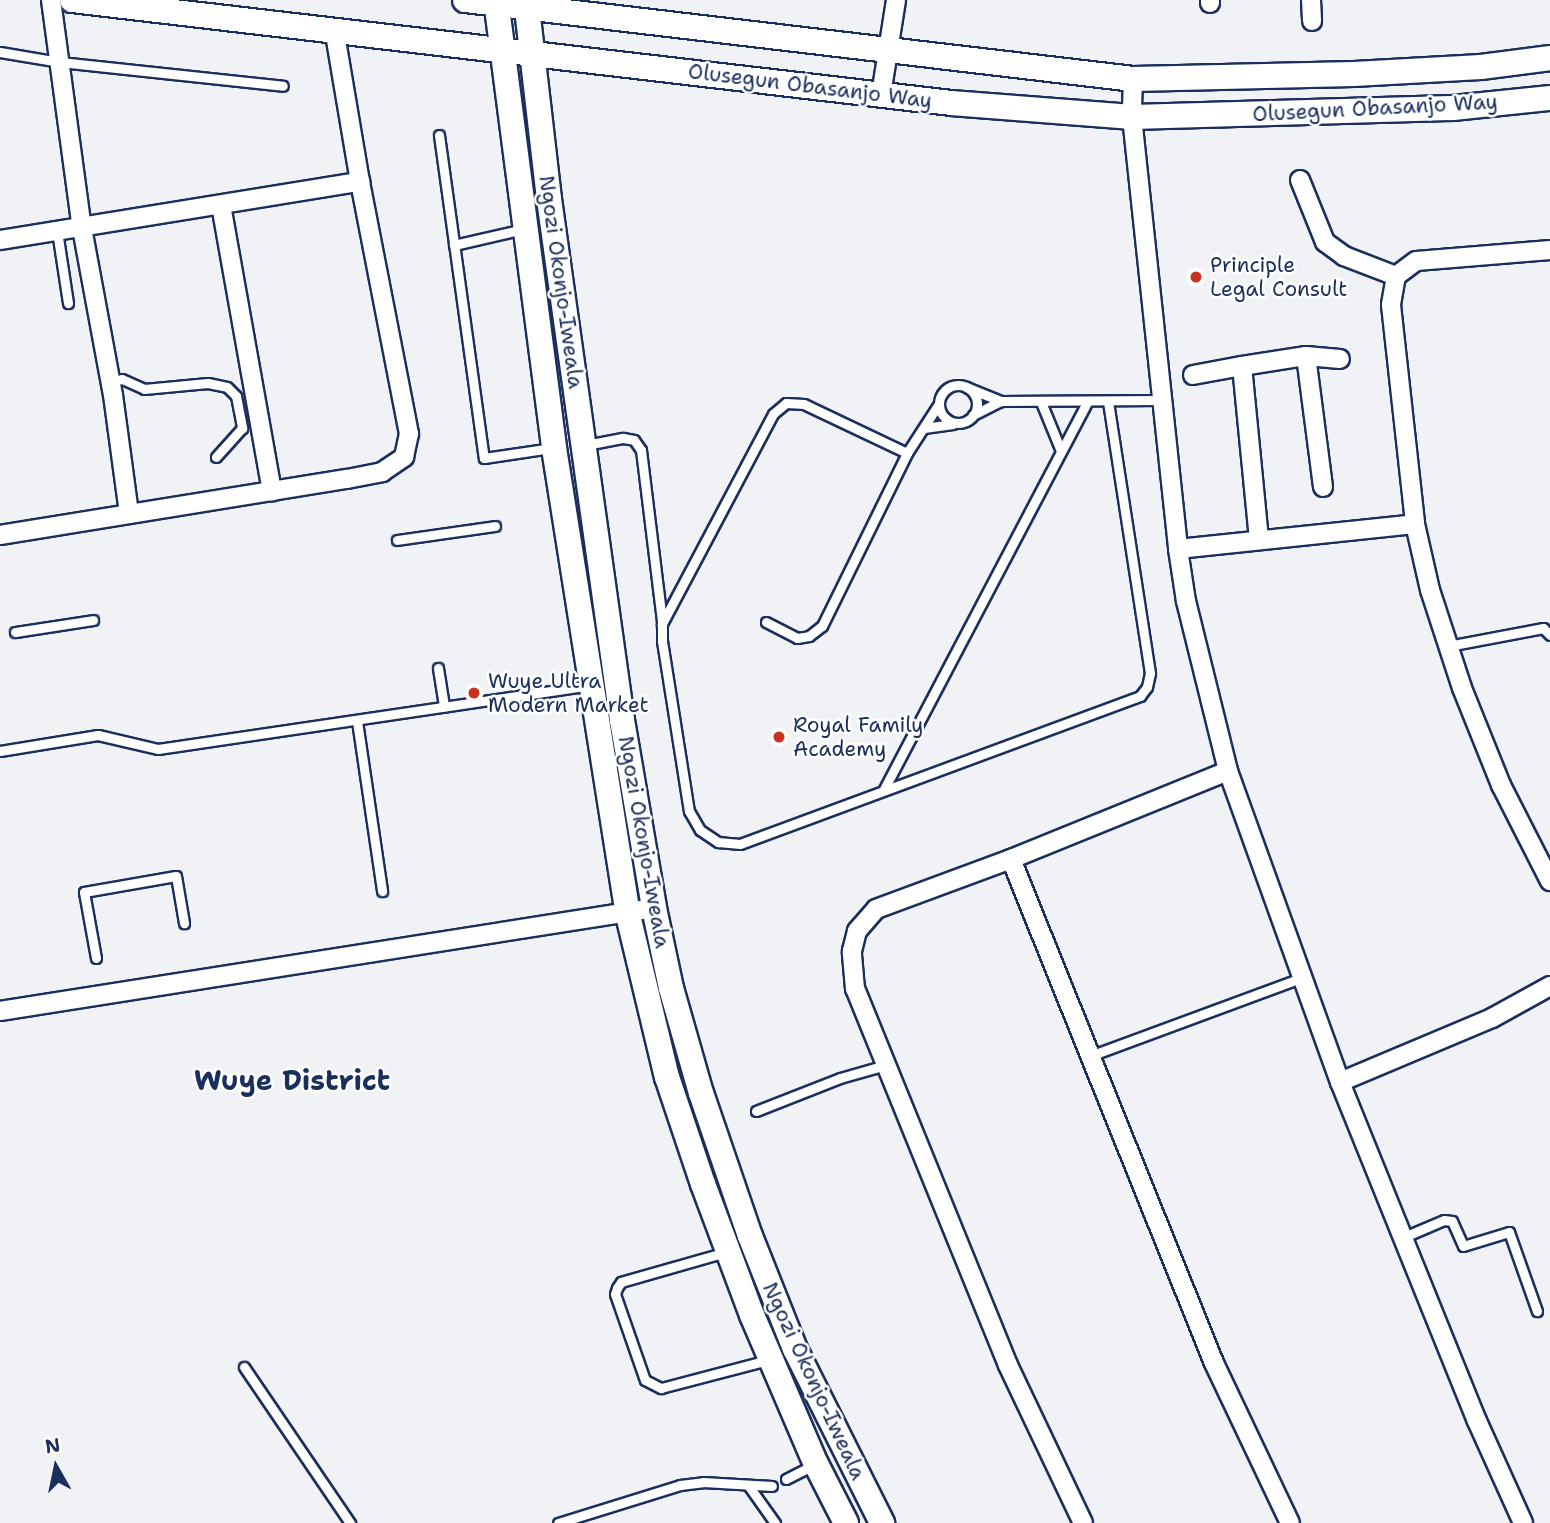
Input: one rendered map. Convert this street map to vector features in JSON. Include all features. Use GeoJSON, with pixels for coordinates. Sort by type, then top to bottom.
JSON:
{"type":"FeatureCollection","features":[{"type":"Feature","properties":{"kind":"street"},"geometry":{"type":"LineString","coordinates":[[51,0],[82,228],[111,381],[129,514]]}},
{"type":"Feature","properties":{"kind":"street","name":"Olusegun Obasanjo Way"},"geometry":{"type":"LineString","coordinates":[[72,0],[881,95],[1132,117],[1453,108],[1550,98]]}},
{"type":"Feature","properties":{"kind":"street","name":"Olusegun Obasanjo Way"},"geometry":{"type":"LineString","coordinates":[[465,0],[526,4],[1133,79],[1354,74],[1481,67],[1550,58]]}},
{"type":"Feature","properties":{"kind":"street"},"geometry":{"type":"LineString","coordinates":[[881,95],[896,0]]}},
{"type":"Feature","properties":{"kind":"street"},"geometry":{"type":"LineString","coordinates":[[1311,0],[1312,21]]}},
{"type":"Feature","properties":{"kind":"street","name":"Ngozi Okonjo-Iweala"},"geometry":{"type":"LineString","coordinates":[[496,2],[554,448],[627,911],[667,1077],[728,1251],[816,1464],[846,1523]]}},
{"type":"Feature","properties":{"kind":"street","name":"Ngozi Okonjo-Iweala"},"geometry":{"type":"LineString","coordinates":[[526,4],[583,446],[622,720],[654,908],[671,988],[701,1093],[750,1236],[795,1349],[883,1523]]}},
{"type":"Feature","properties":{"kind":"street"},"geometry":{"type":"LineString","coordinates":[[0,535],[382,472],[404,457],[409,434],[334,30]]}},
{"type":"Feature","properties":{"kind":"street"},"geometry":{"type":"LineString","coordinates":[[1133,79],[1132,117],[1178,549],[1186,601],[1228,771],[1340,1082],[1477,1420],[1523,1523]]}},
{"type":"Feature","properties":{"kind":"street"},"geometry":{"type":"LineString","coordinates":[[1300,180],[1325,242],[1344,256],[1395,276]]}},
{"type":"Feature","properties":{"kind":"street"},"geometry":{"type":"LineString","coordinates":[[0,240],[360,181]]}},
{"type":"Feature","properties":{"kind":"street"},"geometry":{"type":"LineString","coordinates":[[221,205],[272,491]]}},
{"type":"Feature","properties":{"kind":"street"},"geometry":{"type":"LineString","coordinates":[[1550,250],[1416,261],[1395,276],[1391,305],[1415,524],[1430,590],[1448,646],[1502,785],[1550,881]]}},
{"type":"Feature","properties":{"kind":"street"},"geometry":{"type":"LineString","coordinates":[[1306,356],[1323,487]]}},
{"type":"Feature","properties":{"kind":"street"},"geometry":{"type":"LineString","coordinates":[[1193,374],[1306,356],[1340,359]]}},
{"type":"Feature","properties":{"kind":"street"},"geometry":{"type":"LineString","coordinates":[[1242,366],[1259,540]]}},
{"type":"Feature","properties":{"kind":"street"},"geometry":{"type":"LineString","coordinates":[[1178,549],[1415,524]]}},
{"type":"Feature","properties":{"kind":"street"},"geometry":{"type":"LineString","coordinates":[[1083,1523],[1008,1365],[855,989],[852,951],[857,931],[876,909],[1011,859],[1228,771]]}},
{"type":"Feature","properties":{"kind":"street"},"geometry":{"type":"LineString","coordinates":[[1011,859],[1214,1363],[1290,1523]]}},
{"type":"Feature","properties":{"kind":"street"},"geometry":{"type":"LineString","coordinates":[[0,1012],[654,908]]}},
{"type":"Feature","properties":{"kind":"street"},"geometry":{"type":"LineString","coordinates":[[1340,1082],[1492,1018],[1550,986]]}},
{"type":"Feature","properties":{"kind":"lane"},"geometry":{"type":"LineString","coordinates":[[0,52],[60,62],[283,86]]}},
{"type":"Feature","properties":{"kind":"lane"},"geometry":{"type":"LineString","coordinates":[[439,135],[484,458],[554,448]]}},
{"type":"Feature","properties":{"kind":"lane"},"geometry":{"type":"LineString","coordinates":[[454,245],[525,229]]}},
{"type":"Feature","properties":{"kind":"lane"},"geometry":{"type":"LineString","coordinates":[[57,231],[68,303]]}},
{"type":"Feature","properties":{"kind":"lane"},"geometry":{"type":"LineString","coordinates":[[111,381],[122,379],[144,389],[208,383],[227,387],[236,396],[242,428],[216,457]]}},
{"type":"Feature","properties":{"kind":"lane"},"geometry":{"type":"LineString","coordinates":[[766,622],[797,638],[809,636],[822,626],[907,453],[947,388],[966,387],[1001,401],[1162,400]]}},
{"type":"Feature","properties":{"kind":"lane"},"geometry":{"type":"LineString","coordinates":[[966,387],[977,403],[973,415]]}},
{"type":"Feature","properties":{"kind":"lane"},"geometry":{"type":"LineString","coordinates":[[923,428],[955,423],[1001,401]]}},
{"type":"Feature","properties":{"kind":"lane"},"geometry":{"type":"LineString","coordinates":[[1041,402],[1061,451]]}},
{"type":"Feature","properties":{"kind":"lane"},"geometry":{"type":"LineString","coordinates":[[884,789],[1087,402]]}},
{"type":"Feature","properties":{"kind":"lane"},"geometry":{"type":"LineString","coordinates":[[583,446],[623,438],[634,440],[641,450],[663,624],[662,641],[688,811],[700,831],[718,842],[740,844],[1140,696],[1147,687],[1150,673],[1108,402]]}},
{"type":"Feature","properties":{"kind":"lane"},"geometry":{"type":"LineString","coordinates":[[663,624],[773,414],[786,403],[804,404],[907,453]]}},
{"type":"Feature","properties":{"kind":"lane"},"geometry":{"type":"LineString","coordinates":[[938,405],[944,418],[955,423]]}},
{"type":"Feature","properties":{"kind":"lane"},"geometry":{"type":"LineString","coordinates":[[397,540],[495,526]]}},
{"type":"Feature","properties":{"kind":"lane"},"geometry":{"type":"LineString","coordinates":[[15,632],[93,620]]}},
{"type":"Feature","properties":{"kind":"lane"},"geometry":{"type":"LineString","coordinates":[[1448,646],[1543,628],[1550,635]]}},
{"type":"Feature","properties":{"kind":"lane"},"geometry":{"type":"LineString","coordinates":[[438,668],[444,707]]}},
{"type":"Feature","properties":{"kind":"lane"},"geometry":{"type":"LineString","coordinates":[[0,751],[98,735],[158,749],[590,685]]}},
{"type":"Feature","properties":{"kind":"lane"},"geometry":{"type":"LineString","coordinates":[[357,721],[382,891]]}},
{"type":"Feature","properties":{"kind":"lane"},"geometry":{"type":"LineString","coordinates":[[96,958],[85,891],[176,876],[184,923]]}},
{"type":"Feature","properties":{"kind":"lane"},"geometry":{"type":"LineString","coordinates":[[1090,1056],[1301,978]]}},
{"type":"Feature","properties":{"kind":"lane"},"geometry":{"type":"LineString","coordinates":[[756,1111],[840,1078],[886,1065]]}},
{"type":"Feature","properties":{"kind":"lane"},"geometry":{"type":"LineString","coordinates":[[1404,1237],[1444,1220],[1452,1221],[1460,1244],[1464,1246],[1510,1232],[1537,1311]]}},
{"type":"Feature","properties":{"kind":"lane"},"geometry":{"type":"LineString","coordinates":[[728,1251],[621,1282],[617,1288],[615,1294],[645,1380],[661,1388],[771,1359]]}},
{"type":"Feature","properties":{"kind":"lane"},"geometry":{"type":"LineString","coordinates":[[244,1367],[350,1523]]}},
{"type":"Feature","properties":{"kind":"lane"},"geometry":{"type":"LineString","coordinates":[[786,1479],[816,1464]]}},
{"type":"Feature","properties":{"kind":"lane"},"geometry":{"type":"LineString","coordinates":[[558,1523],[680,1485],[703,1482],[772,1486]]}},
{"type":"Feature","properties":{"kind":"lane"},"geometry":{"type":"LineString","coordinates":[[748,1485],[775,1523]]}},
{"type":"Feature","properties":{"kind":"place","name":"Principle Legal Consult"},"geometry":{"type":"Point","coordinates":[1196,277]}},
{"type":"Feature","properties":{"kind":"place","name":"Wuye Ultra Modern Market"},"geometry":{"type":"Point","coordinates":[474,693]}},
{"type":"Feature","properties":{"kind":"place","name":"Royal Family Academy"},"geometry":{"type":"Point","coordinates":[779,737]}},
{"type":"Feature","properties":{"kind":"district","name":"Wuye District"},"geometry":{"type":"Point","coordinates":[292,1080]}}]}
